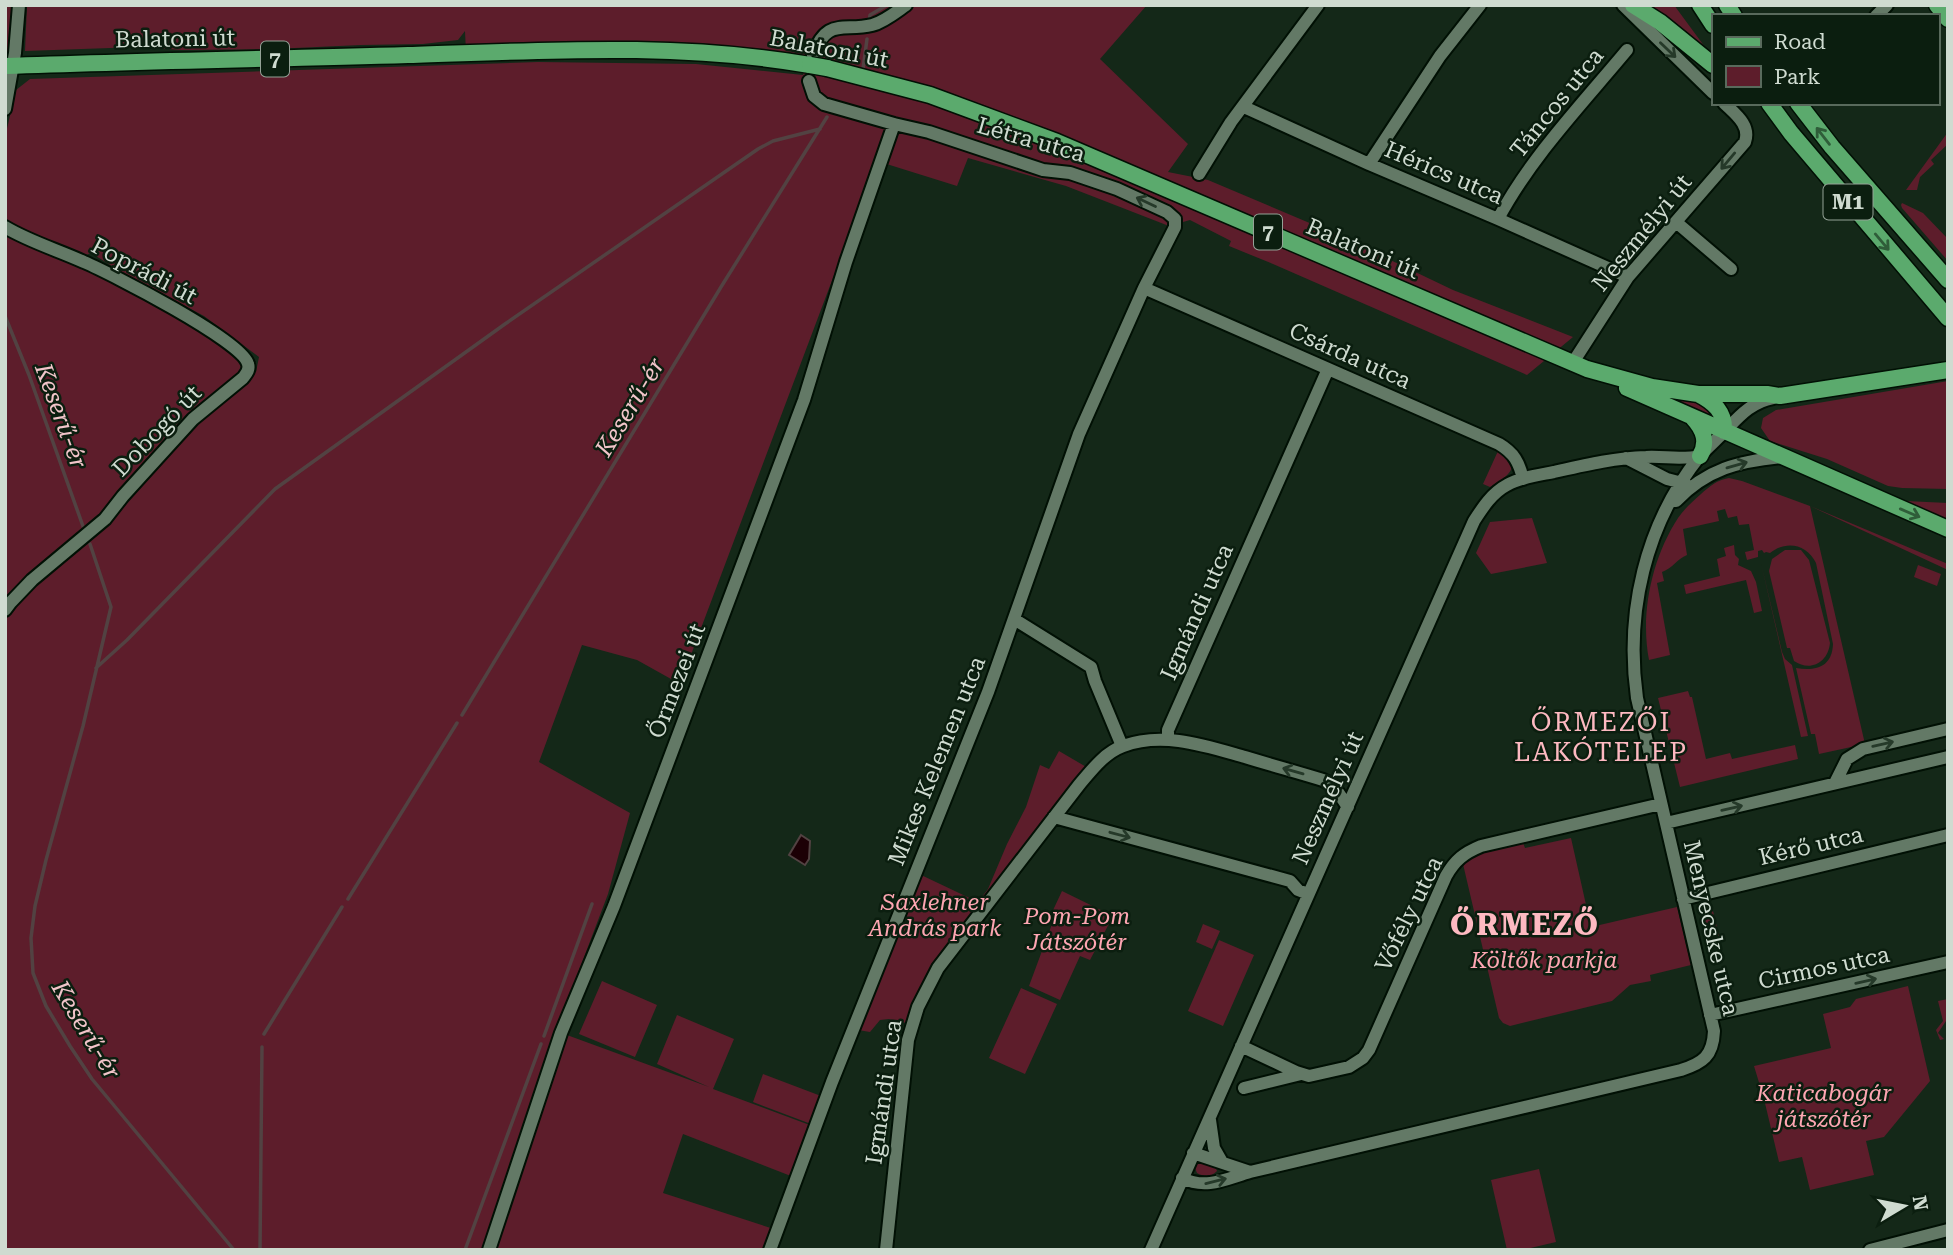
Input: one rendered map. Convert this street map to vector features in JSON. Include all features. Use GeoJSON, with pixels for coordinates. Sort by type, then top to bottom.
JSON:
{"type":"FeatureCollection","features":[{"type":"Feature","properties":{"kind":"main road"},"geometry":{"type":"LineString","coordinates":[[1633,5],[1660,22],[1712,64]]}},
{"type":"Feature","properties":{"kind":"main road"},"geometry":{"type":"LineString","coordinates":[[1700,5],[1712,23]]}},
{"type":"Feature","properties":{"kind":"main road"},"geometry":{"type":"LineString","coordinates":[[1937,5],[1948,19]]}},
{"type":"Feature","properties":{"kind":"main road","name":"Balatoni út"},"geometry":{"type":"LineString","coordinates":[[9,66],[632,50],[733,54],[827,68],[930,94],[1009,124],[1111,165],[1579,367]]}},
{"type":"Feature","properties":{"kind":"main road"},"geometry":{"type":"LineString","coordinates":[[1758,105],[1791,133]]}},
{"type":"Feature","properties":{"kind":"main road","name":"M1"},"geometry":{"type":"LineString","coordinates":[[1770,105],[1791,133],[1948,318]]}},
{"type":"Feature","properties":{"kind":"main road","name":"M1"},"geometry":{"type":"LineString","coordinates":[[1800,105],[1832,147],[1948,280]]}},
{"type":"Feature","properties":{"kind":"main road","name":"7"},"geometry":{"type":"LineString","coordinates":[[1579,367],[1652,387],[1698,394],[1780,396],[1948,370]]}},
{"type":"Feature","properties":{"kind":"main road","name":"7"},"geometry":{"type":"LineString","coordinates":[[1579,367],[1948,529]]}},
{"type":"Feature","properties":{"kind":"main road"},"geometry":{"type":"LineString","coordinates":[[1698,394],[1718,408],[1724,421],[1724,431]]}},
{"type":"Feature","properties":{"kind":"main road"},"geometry":{"type":"LineString","coordinates":[[1693,418],[1704,436],[1705,445],[1700,456]]}},
{"type":"Feature","properties":{"kind":"street"},"geometry":{"type":"LineString","coordinates":[[5,109],[19,5]]}},
{"type":"Feature","properties":{"kind":"street"},"geometry":{"type":"LineString","coordinates":[[813,55],[818,41],[826,33],[838,28],[872,25],[906,5]]}},
{"type":"Feature","properties":{"kind":"street"},"geometry":{"type":"LineString","coordinates":[[1199,174],[1231,122],[1318,5]]}},
{"type":"Feature","properties":{"kind":"street"},"geometry":{"type":"LineString","coordinates":[[1368,164],[1440,56],[1480,5]]}},
{"type":"Feature","properties":{"kind":"street"},"geometry":{"type":"LineString","coordinates":[[1623,5],[1712,92]]}},
{"type":"Feature","properties":{"kind":"street","name":"Táncos utca"},"geometry":{"type":"LineString","coordinates":[[1499,219],[1521,181],[1628,50]]}},
{"type":"Feature","properties":{"kind":"street","name":"Létra utca"},"geometry":{"type":"LineString","coordinates":[[809,81],[814,96],[824,104],[929,132],[1043,170],[1070,173],[1117,188],[1167,212],[1174,219],[1175,227],[1144,288]]}},
{"type":"Feature","properties":{"kind":"street","name":"Neszmélyi út"},"geometry":{"type":"LineString","coordinates":[[1579,367],[1628,277],[1745,142],[1746,130],[1742,121],[1726,105]]}},
{"type":"Feature","properties":{"kind":"street","name":"Hérics utca"},"geometry":{"type":"LineString","coordinates":[[1244,107],[1628,277]]}},
{"type":"Feature","properties":{"kind":"street","name":"Őrmezei út"},"geometry":{"type":"LineString","coordinates":[[489,1250],[561,1033],[614,906],[804,400],[846,262],[894,124]]}},
{"type":"Feature","properties":{"kind":"street"},"geometry":{"type":"LineString","coordinates":[[1101,183],[1111,165]]}},
{"type":"Feature","properties":{"kind":"street"},"geometry":{"type":"LineString","coordinates":[[1676,222],[1731,269]]}},
{"type":"Feature","properties":{"kind":"street","name":"Poprádi út"},"geometry":{"type":"LineString","coordinates":[[5,227],[19,236],[86,262],[189,318],[237,350],[245,358],[248,370]]}},
{"type":"Feature","properties":{"kind":"street","name":"Csárda utca"},"geometry":{"type":"LineString","coordinates":[[1144,288],[1499,444],[1516,458],[1522,479]]}},
{"type":"Feature","properties":{"kind":"street","name":"Mikes Kelemen utca"},"geometry":{"type":"LineString","coordinates":[[770,1250],[837,1070],[988,692],[1079,434],[1144,288]]}},
{"type":"Feature","properties":{"kind":"street","name":"Igmándi utca"},"geometry":{"type":"LineString","coordinates":[[886,1250],[906,1056],[918,1007],[938,968],[1103,758],[1122,746],[1142,741],[1168,740],[1168,730],[1328,369]]}},
{"type":"Feature","properties":{"kind":"street","name":"Dobogó út"},"geometry":{"type":"LineString","coordinates":[[5,610],[32,580],[105,519],[192,419],[243,378],[248,370]]}},
{"type":"Feature","properties":{"kind":"street","name":"Menyecske utca"},"geometry":{"type":"LineString","coordinates":[[1182,1178],[1207,1184],[1694,1066],[1707,1056],[1712,1048],[1714,1031],[1637,698],[1633,636],[1639,585],[1648,553],[1664,514],[1681,484],[1700,456],[1743,412],[1757,402],[1780,396]]}},
{"type":"Feature","properties":{"kind":"street","name":"Neszmélyi út"},"geometry":{"type":"LineString","coordinates":[[1151,1250],[1474,521],[1485,505],[1494,494],[1522,479],[1601,461],[1648,456],[1682,459],[1700,456]]}},
{"type":"Feature","properties":{"kind":"street"},"geometry":{"type":"LineString","coordinates":[[1626,458],[1681,484],[1696,482],[1743,463],[1782,457]]}},
{"type":"Feature","properties":{"kind":"street"},"geometry":{"type":"LineString","coordinates":[[1664,514],[1696,482]]}},
{"type":"Feature","properties":{"kind":"street"},"geometry":{"type":"LineString","coordinates":[[1014,619],[1091,667],[1122,746]]}},
{"type":"Feature","properties":{"kind":"street"},"geometry":{"type":"LineString","coordinates":[[1835,783],[1847,759],[1863,749],[1948,729]]}},
{"type":"Feature","properties":{"kind":"street"},"geometry":{"type":"LineString","coordinates":[[1168,740],[1198,744],[1323,780],[1333,785],[1348,807]]}},
{"type":"Feature","properties":{"kind":"street"},"geometry":{"type":"LineString","coordinates":[[1666,824],[1948,757]]}},
{"type":"Feature","properties":{"kind":"street"},"geometry":{"type":"LineString","coordinates":[[1333,785],[1359,782]]}},
{"type":"Feature","properties":{"kind":"street","name":"Vőfély utca"},"geometry":{"type":"LineString","coordinates":[[1244,1088],[1301,1074],[1316,1076],[1349,1067],[1363,1058],[1369,1050],[1446,876],[1454,862],[1467,852],[1481,846],[1661,804]]}},
{"type":"Feature","properties":{"kind":"street"},"geometry":{"type":"LineString","coordinates":[[1054,817],[1290,881],[1298,890],[1308,894]]}},
{"type":"Feature","properties":{"kind":"street","name":"Kérő utca"},"geometry":{"type":"LineString","coordinates":[[1683,898],[1948,835]]}},
{"type":"Feature","properties":{"kind":"street","name":"Cirmos utca"},"geometry":{"type":"LineString","coordinates":[[1710,1015],[1948,962]]}},
{"type":"Feature","properties":{"kind":"street"},"geometry":{"type":"LineString","coordinates":[[1241,1046],[1301,1074]]}},
{"type":"Feature","properties":{"kind":"street"},"geometry":{"type":"LineString","coordinates":[[1210,1116],[1214,1148],[1223,1162]]}},
{"type":"Feature","properties":{"kind":"street"},"geometry":{"type":"LineString","coordinates":[[1193,1153],[1250,1172]]}},
{"type":"Feature","properties":{"kind":"street"},"geometry":{"type":"LineString","coordinates":[[1870,1250],[1948,1230]]}},
{"type":"Feature","properties":{"kind":"green space"},"geometry":{"type":"Polygon","coordinates":[[[5,5],[19,5],[15,53],[5,66],[5,5]]]}},
{"type":"Feature","properties":{"kind":"green space"},"geometry":{"type":"Polygon","coordinates":[[[27,5],[1147,5],[1100,59],[1188,144],[1168,172],[1208,180],[1338,235],[1453,290],[1573,337],[1527,375],[1229,246],[1231,241],[1190,220],[1169,226],[1066,186],[968,158],[957,186],[877,161],[680,684],[637,660],[582,645],[539,762],[630,813],[608,894],[556,1031],[709,1087],[657,1064],[677,1015],[734,1039],[713,1089],[815,1127],[796,1178],[683,1134],[663,1193],[777,1230],[770,1250],[5,1250],[5,231],[111,279],[155,303],[245,358],[244,377],[256,372],[259,357],[204,316],[133,279],[91,253],[81,257],[20,234],[5,221],[5,137],[16,90],[30,79],[538,62],[696,64],[803,75],[809,56],[738,48],[688,52],[466,53],[465,31],[458,40],[423,44],[273,49],[182,50],[139,47],[25,51],[27,5]]]}},
{"type":"Feature","properties":{"kind":"green space"},"geometry":{"type":"Polygon","coordinates":[[[1633,5],[1674,5],[1712,57],[1633,5]]]}},
{"type":"Feature","properties":{"kind":"green space"},"geometry":{"type":"Polygon","coordinates":[[[1948,132],[1948,144],[1931,160],[1934,164],[1920,177],[1917,190],[1906,190],[1948,132]]]}},
{"type":"Feature","properties":{"kind":"green space"},"geometry":{"type":"Polygon","coordinates":[[[1902,203],[1923,213],[1948,239],[1948,261],[1902,208],[1902,203]]]}},
{"type":"Feature","properties":{"kind":"green space"},"geometry":{"type":"Polygon","coordinates":[[[1948,381],[1948,489],[1888,486],[1827,459],[1770,441],[1761,428],[1763,418],[1776,410],[1948,381]]]}},
{"type":"Feature","properties":{"kind":"green space"},"geometry":{"type":"Polygon","coordinates":[[[1644,390],[1704,403],[1716,419],[1644,390]]]}},
{"type":"Feature","properties":{"kind":"green space"},"geometry":{"type":"Polygon","coordinates":[[[1498,451],[1511,461],[1511,470],[1490,487],[1483,484],[1498,451]]]}},
{"type":"Feature","properties":{"kind":"green space"},"geometry":{"type":"Polygon","coordinates":[[[1729,478],[1810,506],[1865,744],[1819,754],[1815,734],[1811,734],[1796,668],[1816,668],[1826,663],[1833,644],[1816,563],[1802,548],[1789,545],[1770,553],[1758,551],[1758,557],[1747,560],[1745,552],[1754,550],[1749,524],[1739,525],[1737,516],[1728,518],[1725,509],[1717,511],[1719,521],[1683,529],[1687,555],[1662,572],[1664,581],[1657,583],[1670,655],[1649,660],[1647,605],[1661,550],[1686,508],[1711,486],[1729,478]]]}},
{"type":"Feature","properties":{"kind":"green space"},"geometry":{"type":"Polygon","coordinates":[[[1906,501],[1948,503],[1948,522],[1906,504],[1906,501]]]}},
{"type":"Feature","properties":{"kind":"green space"},"geometry":{"type":"Polygon","coordinates":[[[1810,506],[1948,564],[1948,570],[1810,506]]]}},
{"type":"Feature","properties":{"kind":"green space"},"geometry":{"type":"Polygon","coordinates":[[[1532,518],[1547,563],[1491,574],[1476,553],[1490,522],[1532,518]]]}},
{"type":"Feature","properties":{"kind":"green space"},"geometry":{"type":"Polygon","coordinates":[[[1734,545],[1735,555],[1739,559],[1738,565],[1751,571],[1756,582],[1762,611],[1754,613],[1746,580],[1686,594],[1684,585],[1720,576],[1717,559],[1726,556],[1724,548],[1734,545]]]}},
{"type":"Feature","properties":{"kind":"green space"},"geometry":{"type":"Polygon","coordinates":[[[1785,550],[1801,550],[1809,560],[1830,643],[1826,656],[1817,664],[1806,666],[1794,661],[1790,648],[1787,648],[1769,571],[1772,559],[1785,550]]]}},
{"type":"Feature","properties":{"kind":"green space"},"geometry":{"type":"Polygon","coordinates":[[[1761,563],[1782,652],[1792,665],[1808,736],[1801,737],[1761,563]]]}},
{"type":"Feature","properties":{"kind":"green space"},"geometry":{"type":"Polygon","coordinates":[[[1918,565],[1941,574],[1937,586],[1914,577],[1918,565]]]}},
{"type":"Feature","properties":{"kind":"green space"},"geometry":{"type":"Polygon","coordinates":[[[1688,691],[1692,697],[1706,759],[1730,753],[1732,759],[1795,745],[1798,759],[1680,787],[1658,698],[1688,691]]]}},
{"type":"Feature","properties":{"kind":"green space","name":"Saxlehner András park"},"geometry":{"type":"Polygon","coordinates":[[[1059,751],[1088,768],[909,1019],[904,1023],[889,1019],[880,1020],[870,1032],[858,1030],[919,874],[978,902],[988,889],[1026,807],[1040,765],[1049,769],[1059,751]]]}},
{"type":"Feature","properties":{"kind":"green space","name":"Költők parkja"},"geometry":{"type":"Polygon","coordinates":[[[1571,838],[1591,927],[1677,907],[1691,965],[1650,975],[1651,981],[1630,985],[1612,1001],[1510,1026],[1499,1018],[1464,859],[1522,840],[1525,848],[1571,838]]]}},
{"type":"Feature","properties":{"kind":"green space","name":"Pom-Pom Játszótér"},"geometry":{"type":"Polygon","coordinates":[[[1062,891],[1113,916],[1090,960],[1080,956],[1060,1000],[1029,986],[1052,924],[1048,921],[1062,891]]]}},
{"type":"Feature","properties":{"kind":"green space"},"geometry":{"type":"Polygon","coordinates":[[[1713,911],[1719,936],[1711,933],[1704,922],[1706,914],[1713,911]]]}},
{"type":"Feature","properties":{"kind":"green space"},"geometry":{"type":"Polygon","coordinates":[[[1203,924],[1220,931],[1212,949],[1196,942],[1203,924]]]}},
{"type":"Feature","properties":{"kind":"green space"},"geometry":{"type":"Polygon","coordinates":[[[1219,940],[1254,955],[1223,1026],[1188,1011],[1219,940]]]}},
{"type":"Feature","properties":{"kind":"green space"},"geometry":{"type":"Polygon","coordinates":[[[602,981],[657,1005],[635,1057],[579,1034],[602,981]]]}},
{"type":"Feature","properties":{"kind":"green space","name":"Katicabogár játszótér"},"geometry":{"type":"Polygon","coordinates":[[[1908,986],[1930,1081],[1884,1137],[1866,1141],[1874,1175],[1810,1190],[1802,1157],[1779,1162],[1754,1066],[1831,1048],[1823,1014],[1850,1007],[1856,999],[1908,986]]]}},
{"type":"Feature","properties":{"kind":"green space"},"geometry":{"type":"Polygon","coordinates":[[[1021,988],[1057,1004],[1025,1074],[989,1058],[1021,988]]]}},
{"type":"Feature","properties":{"kind":"green space"},"geometry":{"type":"Polygon","coordinates":[[[1948,999],[1948,1018],[1938,1033],[1944,1039],[1940,1040],[1936,1030],[1943,1021],[1938,1001],[1948,999]]]}},
{"type":"Feature","properties":{"kind":"green space"},"geometry":{"type":"Polygon","coordinates":[[[763,1074],[821,1096],[811,1124],[753,1102],[763,1074]]]}},
{"type":"Feature","properties":{"kind":"green space"},"geometry":{"type":"Polygon","coordinates":[[[1198,1163],[1215,1166],[1217,1171],[1207,1176],[1197,1173],[1195,1168],[1198,1163]]]}},
{"type":"Feature","properties":{"kind":"green space"},"geometry":{"type":"Polygon","coordinates":[[[1539,1169],[1556,1242],[1522,1250],[1507,1250],[1491,1180],[1539,1169]]]}},
{"type":"Feature","properties":{"kind":"shaded area"},"geometry":{"type":"Polygon","coordinates":[[[801,835],[810,841],[809,859],[805,865],[789,855],[801,835]]]}},
{"type":"Feature","properties":{"kind":"waterway","name":"Keserű-ér"},"geometry":{"type":"LineString","coordinates":[[869,21],[870,15],[887,5]]}},
{"type":"Feature","properties":{"kind":"waterway","name":"Keserű-ér"},"geometry":{"type":"LineString","coordinates":[[863,69],[867,39]]}},
{"type":"Feature","properties":{"kind":"waterway","name":"Keserű-ér"},"geometry":{"type":"LineString","coordinates":[[462,715],[827,117]]}},
{"type":"Feature","properties":{"kind":"waterway"},"geometry":{"type":"LineString","coordinates":[[96,668],[127,640],[275,489],[505,324],[758,149],[773,141],[820,129]]}},
{"type":"Feature","properties":{"kind":"waterway","name":"Keserű-ér"},"geometry":{"type":"LineString","coordinates":[[5,316],[84,529]]}},
{"type":"Feature","properties":{"kind":"waterway","name":"Keserű-ér"},"geometry":{"type":"LineString","coordinates":[[90,544],[111,607],[83,726],[35,906],[31,938],[33,973],[46,1006],[92,1079],[234,1250]]}},
{"type":"Feature","properties":{"kind":"waterway","name":"Keserű-ér"},"geometry":{"type":"LineString","coordinates":[[348,899],[457,723]]}},
{"type":"Feature","properties":{"kind":"waterway"},"geometry":{"type":"LineString","coordinates":[[544,1036],[592,904]]}},
{"type":"Feature","properties":{"kind":"waterway","name":"Keserű-ér"},"geometry":{"type":"LineString","coordinates":[[264,1034],[342,907]]}},
{"type":"Feature","properties":{"kind":"waterway"},"geometry":{"type":"LineString","coordinates":[[465,1250],[541,1044]]}},
{"type":"Feature","properties":{"kind":"waterway","name":"Keserű-ér"},"geometry":{"type":"LineString","coordinates":[[260,1250],[262,1047]]}},
{"type":"Feature","properties":{"kind":"district","name":"ŐRMEZŐI LAKÓTELEP"},"geometry":{"type":"Point","coordinates":[1601,737]}},
{"type":"Feature","properties":{"kind":"district","name":"ŐRMEZŐ"},"geometry":{"type":"Point","coordinates":[1525,924]}}]}
